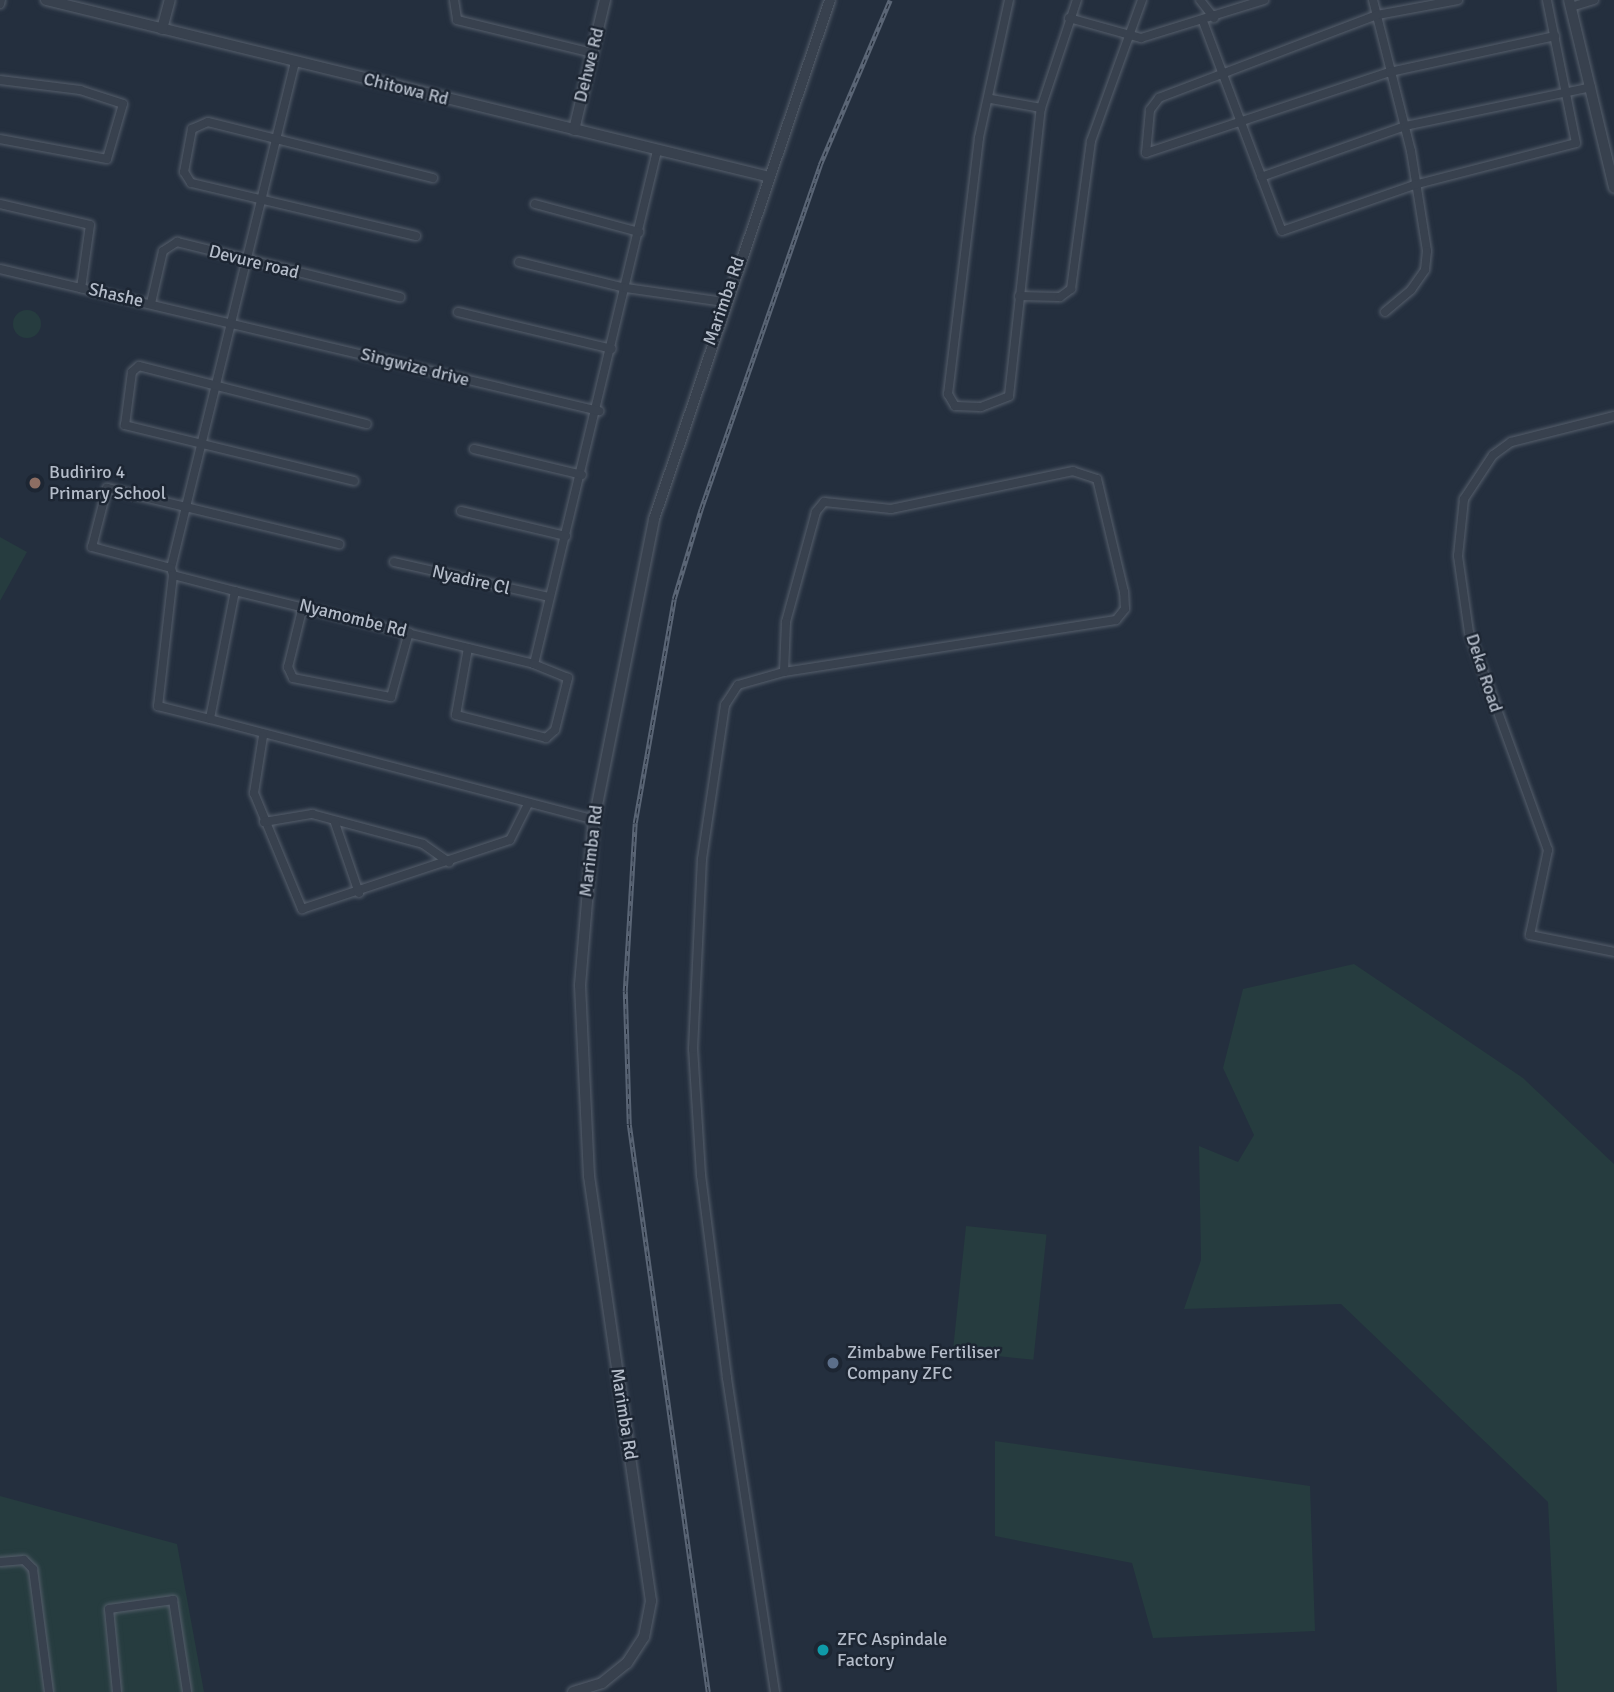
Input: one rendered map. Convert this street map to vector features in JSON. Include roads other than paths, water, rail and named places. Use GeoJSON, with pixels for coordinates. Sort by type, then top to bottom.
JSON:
{"type":"FeatureCollection","features":[{"type":"Feature","properties":{"kind":"street","name":"Chitowa Rd"},"geometry":{"type":"LineString","coordinates":[[46,0],[85,5],[162,29],[766,176]]}},
{"type":"Feature","properties":{"kind":"street"},"geometry":{"type":"LineString","coordinates":[[162,29],[170,0]]}},
{"type":"Feature","properties":{"kind":"street"},"geometry":{"type":"LineString","coordinates":[[454,0],[457,20],[593,53]]}},
{"type":"Feature","properties":{"kind":"street","name":"Dehwe Rd"},"geometry":{"type":"LineString","coordinates":[[574,130],[605,0]]}},
{"type":"Feature","properties":{"kind":"street","name":"Marimba Rd"},"geometry":{"type":"LineString","coordinates":[[573,1692],[602,1683],[627,1663],[644,1637],[651,1601],[589,1176],[580,985],[594,820],[633,604],[723,302],[830,0]]}},
{"type":"Feature","properties":{"kind":"street"},"geometry":{"type":"LineString","coordinates":[[1009,0],[992,58],[991,99],[979,138],[947,394],[955,406],[1007,399],[1041,108],[1077,0]]}},
{"type":"Feature","properties":{"kind":"street"},"geometry":{"type":"LineString","coordinates":[[1019,296],[1060,298],[1071,289],[1091,141],[1125,35],[1142,0]]}},
{"type":"Feature","properties":{"kind":"street"},"geometry":{"type":"LineString","coordinates":[[1200,0],[1214,18]]}},
{"type":"Feature","properties":{"kind":"street"},"geometry":{"type":"LineString","coordinates":[[1069,18],[1125,35],[1145,38],[1204,24],[1264,0]]}},
{"type":"Feature","properties":{"kind":"street"},"geometry":{"type":"LineString","coordinates":[[1373,0],[1405,127],[1425,270],[1385,312]]}},
{"type":"Feature","properties":{"kind":"street"},"geometry":{"type":"LineString","coordinates":[[1458,0],[1377,15],[1222,73],[1155,102],[1146,153],[1241,127],[1390,72],[1555,36]]}},
{"type":"Feature","properties":{"kind":"street"},"geometry":{"type":"LineString","coordinates":[[1204,24],[1282,231],[1414,185],[1572,146],[1578,139],[1547,0]]}},
{"type":"Feature","properties":{"kind":"street"},"geometry":{"type":"LineString","coordinates":[[1594,0],[1570,3],[1614,188]]}},
{"type":"Feature","properties":{"kind":"street"},"geometry":{"type":"LineString","coordinates":[[295,62],[265,201],[231,322],[172,571],[159,706],[262,736],[594,820]]}},
{"type":"Feature","properties":{"kind":"street"},"geometry":{"type":"LineString","coordinates":[[0,80],[80,90],[123,104],[107,159],[0,139]]}},
{"type":"Feature","properties":{"kind":"street"},"geometry":{"type":"LineString","coordinates":[[1261,177],[1405,127],[1591,87]]}},
{"type":"Feature","properties":{"kind":"street"},"geometry":{"type":"LineString","coordinates":[[991,99],[1041,108]]}},
{"type":"Feature","properties":{"kind":"street"},"geometry":{"type":"LineString","coordinates":[[416,236],[191,183],[184,164],[199,122],[433,178]]}},
{"type":"Feature","properties":{"kind":"street"},"geometry":{"type":"LineString","coordinates":[[534,664],[549,597],[599,411],[657,151]]}},
{"type":"Feature","properties":{"kind":"street"},"geometry":{"type":"LineString","coordinates":[[0,204],[90,225],[82,288]]}},
{"type":"Feature","properties":{"kind":"street"},"geometry":{"type":"LineString","coordinates":[[535,204],[639,232]]}},
{"type":"Feature","properties":{"kind":"street","name":"Devure road"},"geometry":{"type":"LineString","coordinates":[[151,303],[170,244],[400,298]]}},
{"type":"Feature","properties":{"kind":"street"},"geometry":{"type":"LineString","coordinates":[[519,262],[626,288],[723,302]]}},
{"type":"Feature","properties":{"kind":"street","name":"Shashe"},"geometry":{"type":"LineString","coordinates":[[0,269],[231,322]]}},
{"type":"Feature","properties":{"kind":"street"},"geometry":{"type":"LineString","coordinates":[[458,312],[612,349]]}},
{"type":"Feature","properties":{"kind":"street","name":"Singwize drive"},"geometry":{"type":"LineString","coordinates":[[231,322],[599,411]]}},
{"type":"Feature","properties":{"kind":"street"},"geometry":{"type":"LineString","coordinates":[[354,481],[125,425],[132,372],[139,366],[367,424]]}},
{"type":"Feature","properties":{"kind":"street","name":"Deka Road"},"geometry":{"type":"LineString","coordinates":[[1614,416],[1511,442],[1493,455],[1464,499],[1458,556],[1469,632],[1548,850],[1531,935],[1614,952]]}},
{"type":"Feature","properties":{"kind":"street"},"geometry":{"type":"LineString","coordinates":[[474,449],[582,475]]}},
{"type":"Feature","properties":{"kind":"street"},"geometry":{"type":"LineString","coordinates":[[775,1692],[716,1291],[693,1049],[702,859],[725,705],[738,685],[784,672],[1116,620],[1125,609],[1124,592],[1097,479],[1073,471],[891,509],[824,502],[816,512],[786,622],[784,672]]}},
{"type":"Feature","properties":{"kind":"street","name":"Nyamombe Rd"},"geometry":{"type":"LineString","coordinates":[[187,507],[107,488],[90,542],[235,591],[534,664],[568,678],[555,730],[545,738],[456,715],[468,649]]}},
{"type":"Feature","properties":{"kind":"street"},"geometry":{"type":"LineString","coordinates":[[187,507],[339,544]]}},
{"type":"Feature","properties":{"kind":"street"},"geometry":{"type":"LineString","coordinates":[[461,510],[566,536]]}},
{"type":"Feature","properties":{"kind":"street","name":"Nyadire Cl"},"geometry":{"type":"LineString","coordinates":[[394,562],[549,597]]}},
{"type":"Feature","properties":{"kind":"street"},"geometry":{"type":"LineString","coordinates":[[210,719],[235,591]]}},
{"type":"Feature","properties":{"kind":"street"},"geometry":{"type":"LineString","coordinates":[[303,606],[288,667],[293,678],[391,697],[409,632]]}},
{"type":"Feature","properties":{"kind":"street"},"geometry":{"type":"LineString","coordinates":[[262,736],[253,785],[264,822],[297,906],[312,910],[516,836],[528,804]]}},
{"type":"Feature","properties":{"kind":"street"},"geometry":{"type":"LineString","coordinates":[[264,822],[300,813],[423,844],[449,862]]}},
{"type":"Feature","properties":{"kind":"street"},"geometry":{"type":"LineString","coordinates":[[335,823],[359,893]]}},
{"type":"Feature","properties":{"kind":"street"},"geometry":{"type":"LineString","coordinates":[[0,1562],[28,1560],[33,1569],[49,1692]]}},
{"type":"Feature","properties":{"kind":"street"},"geometry":{"type":"LineString","coordinates":[[117,1692],[108,1609],[173,1600],[187,1692]]}},
{"type":"Feature","properties":{"kind":"railway"},"geometry":{"type":"LineString","coordinates":[[708,1692],[629,1124],[625,991],[635,823],[674,599],[701,509],[820,165],[890,0]]}},
{"type":"Feature","properties":{"kind":"place","name":"Budiriro 4 Primary School"},"geometry":{"type":"Point","coordinates":[35,483]}},
{"type":"Feature","properties":{"kind":"place","name":"Zimbabwe Fertiliser Company ZFC"},"geometry":{"type":"Point","coordinates":[833,1363]}},
{"type":"Feature","properties":{"kind":"place","name":"ZFC Aspindale Factory"},"geometry":{"type":"Point","coordinates":[823,1650]}}]}
